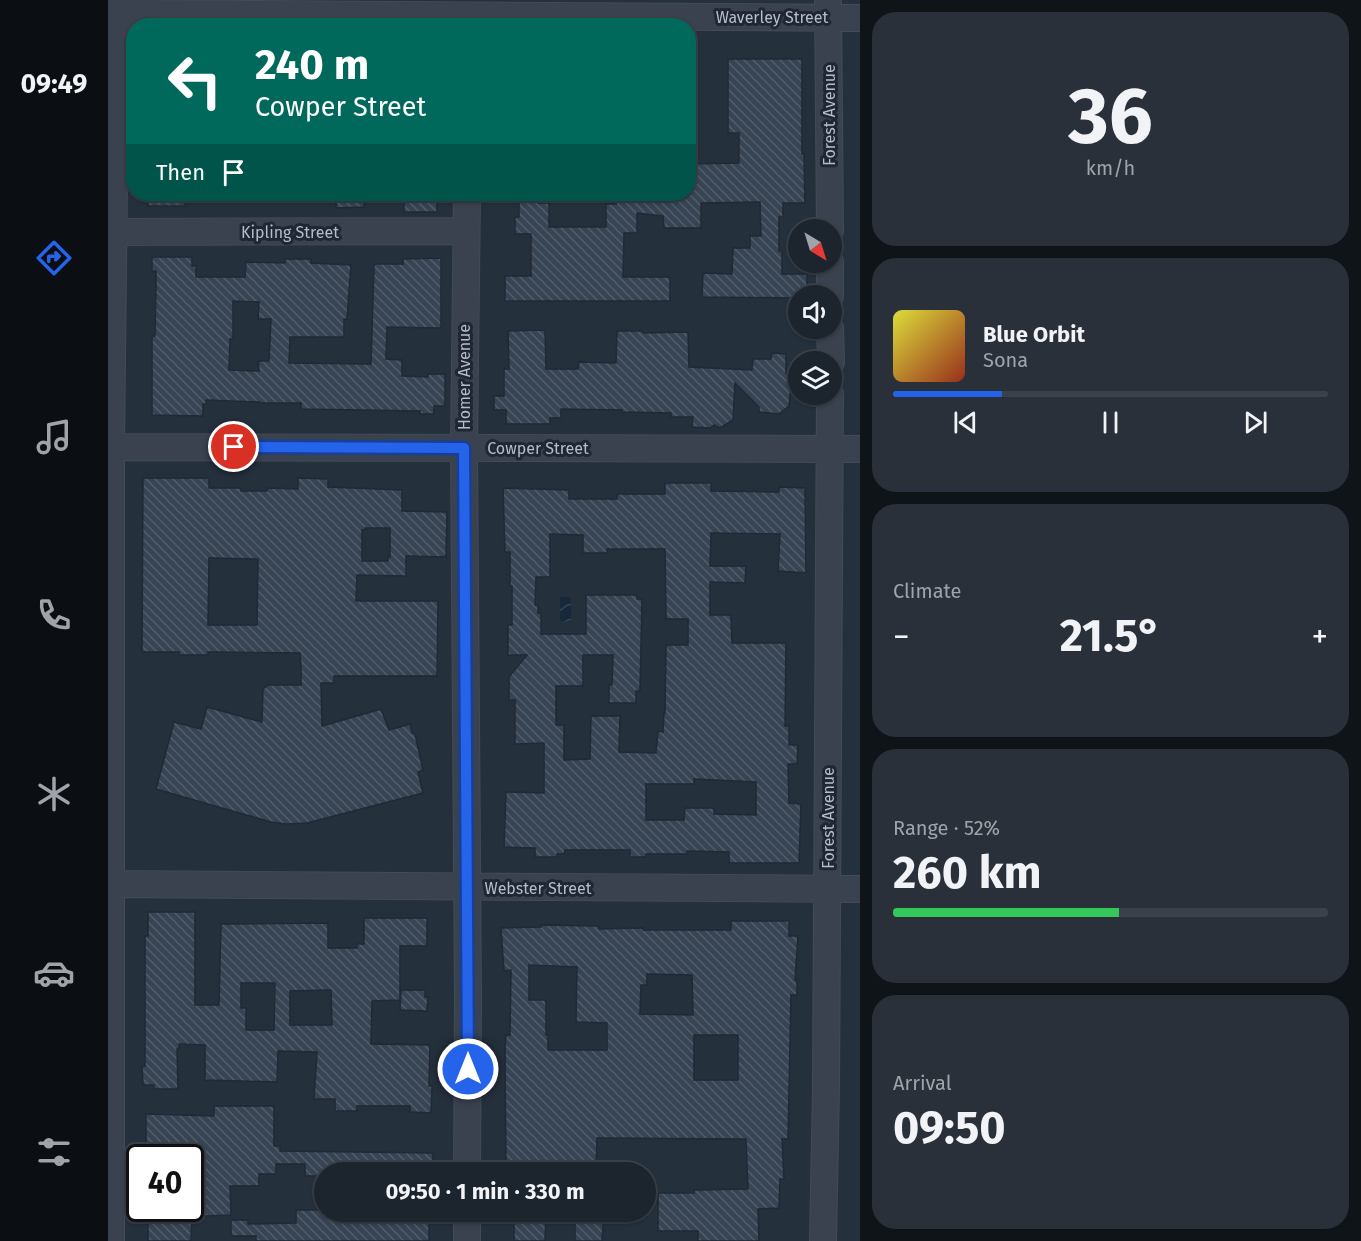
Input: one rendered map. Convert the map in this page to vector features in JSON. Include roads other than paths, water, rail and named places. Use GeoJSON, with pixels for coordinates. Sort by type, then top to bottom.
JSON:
{"type":"FeatureCollection","features":[{"type":"Feature","properties":{"kind":"street","name":"Waverley Street"},"geometry":{"type":"LineString","coordinates":[[114,8],[473,14],[828,9],[860,18]]}},
{"type":"Feature","properties":{"kind":"street"},"geometry":{"type":"LineString","coordinates":[[111,1241],[110,447],[115,232],[114,8]]}},
{"type":"Feature","properties":{"kind":"street","name":"Forest Avenue"},"geometry":{"type":"LineString","coordinates":[[828,9],[830,219]]}},
{"type":"Feature","properties":{"kind":"street","name":"Homer Avenue"},"geometry":{"type":"LineString","coordinates":[[467,201],[464,448],[467,1162]]}},
{"type":"Feature","properties":{"kind":"street","name":"Kipling Street"},"geometry":{"type":"LineString","coordinates":[[115,232],[465,231]]}},
{"type":"Feature","properties":{"kind":"street","name":"Forest Avenue"},"geometry":{"type":"LineString","coordinates":[[823,1241],[830,405]]}},
{"type":"Feature","properties":{"kind":"street","name":"Cowper Street"},"geometry":{"type":"LineString","coordinates":[[110,447],[860,449]]}},
{"type":"Feature","properties":{"kind":"street","name":"Webster Street"},"geometry":{"type":"LineString","coordinates":[[109,884],[860,889]]}},
{"type":"Feature","properties":{"kind":"street"},"geometry":{"type":"LineString","coordinates":[[467,1222],[467,1241]]}},
{"type":"Feature","properties":{"kind":"water"},"geometry":{"type":"Polygon","coordinates":[[[560,597],[571,597],[571,622],[560,621],[560,597]]]}}]}
